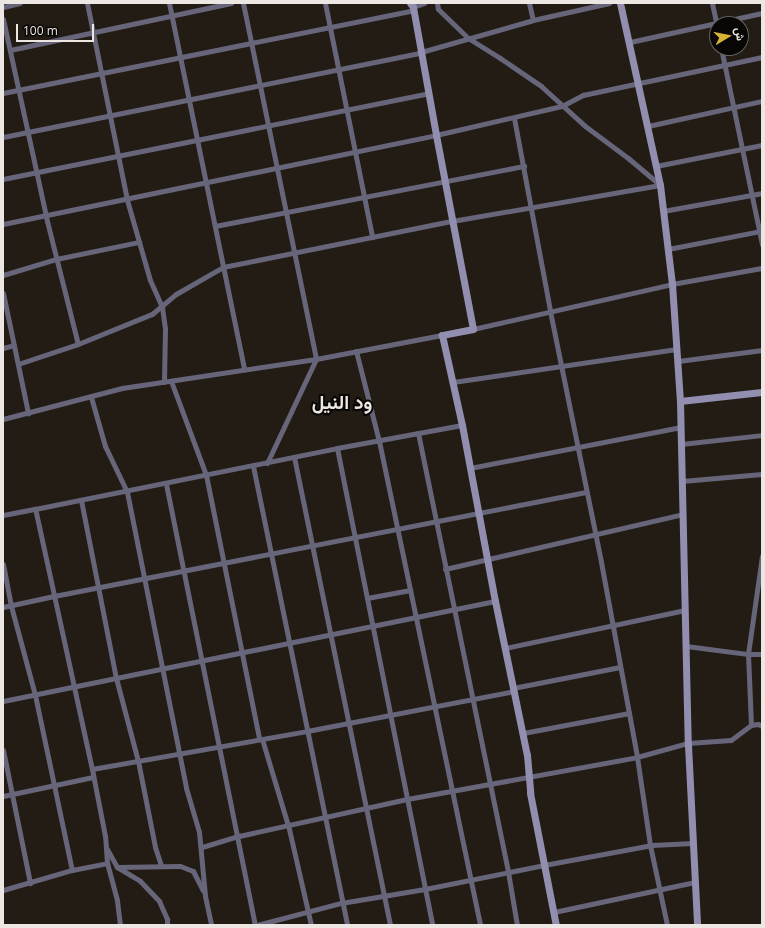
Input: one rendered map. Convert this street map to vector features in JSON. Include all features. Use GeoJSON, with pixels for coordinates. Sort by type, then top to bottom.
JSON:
{"type":"FeatureCollection","features":[{"type":"Feature","properties":{"kind":"street"},"geometry":{"type":"LineString","coordinates":[[3,6],[20,3]]}},
{"type":"Feature","properties":{"kind":"street"},"geometry":{"type":"LineString","coordinates":[[87,3],[127,200],[150,280],[162,308],[165,329],[164,382]]}},
{"type":"Feature","properties":{"kind":"street"},"geometry":{"type":"LineString","coordinates":[[169,3],[244,368]]}},
{"type":"Feature","properties":{"kind":"street"},"geometry":{"type":"LineString","coordinates":[[10,50],[231,3]]}},
{"type":"Feature","properties":{"kind":"street"},"geometry":{"type":"LineString","coordinates":[[242,3],[316,358],[266,463]]}},
{"type":"Feature","properties":{"kind":"street"},"geometry":{"type":"LineString","coordinates":[[325,3],[372,237]]}},
{"type":"Feature","properties":{"kind":"street"},"geometry":{"type":"LineString","coordinates":[[3,93],[330,27],[424,3]]}},
{"type":"Feature","properties":{"kind":"street"},"geometry":{"type":"LineString","coordinates":[[437,3],[438,8],[468,38],[541,86],[585,126],[628,158],[660,185]]}},
{"type":"Feature","properties":{"kind":"street"},"geometry":{"type":"LineString","coordinates":[[529,3],[533,20]]}},
{"type":"Feature","properties":{"kind":"street"},"geometry":{"type":"LineString","coordinates":[[3,138],[421,53],[533,20],[609,3]]}},
{"type":"Feature","properties":{"kind":"street"},"geometry":{"type":"LineString","coordinates":[[620,3],[630,42],[660,185],[672,284],[682,444],[688,743],[697,925]]}},
{"type":"Feature","properties":{"kind":"street"},"geometry":{"type":"LineString","coordinates":[[712,3],[714,16]]}},
{"type":"Feature","properties":{"kind":"street"},"geometry":{"type":"LineString","coordinates":[[413,7],[473,328]]}},
{"type":"Feature","properties":{"kind":"street"},"geometry":{"type":"LineString","coordinates":[[748,16],[762,12]]}},
{"type":"Feature","properties":{"kind":"street"},"geometry":{"type":"LineString","coordinates":[[3,19],[46,216],[78,344]]}},
{"type":"Feature","properties":{"kind":"street"},"geometry":{"type":"LineString","coordinates":[[630,42],[709,26]]}},
{"type":"Feature","properties":{"kind":"street"},"geometry":{"type":"LineString","coordinates":[[723,56],[761,231],[762,245]]}},
{"type":"Feature","properties":{"kind":"street"},"geometry":{"type":"LineString","coordinates":[[3,224],[127,200],[514,118],[562,106],[583,95],[762,57]]}},
{"type":"Feature","properties":{"kind":"street"},"geometry":{"type":"LineString","coordinates":[[3,179],[428,93]]}},
{"type":"Feature","properties":{"kind":"street"},"geometry":{"type":"LineString","coordinates":[[648,126],[762,101]]}},
{"type":"Feature","properties":{"kind":"street"},"geometry":{"type":"LineString","coordinates":[[514,118],[532,207],[550,311],[629,712],[650,845],[667,925]]}},
{"type":"Feature","properties":{"kind":"street"},"geometry":{"type":"LineString","coordinates":[[656,166],[762,145]]}},
{"type":"Feature","properties":{"kind":"street"},"geometry":{"type":"LineString","coordinates":[[215,226],[524,166]]}},
{"type":"Feature","properties":{"kind":"street"},"geometry":{"type":"LineString","coordinates":[[18,364],[78,344],[152,314],[162,308],[176,294],[223,267],[452,221],[660,185]]}},
{"type":"Feature","properties":{"kind":"street"},"geometry":{"type":"LineString","coordinates":[[663,211],[762,193]]}},
{"type":"Feature","properties":{"kind":"street"},"geometry":{"type":"LineString","coordinates":[[668,249],[761,231]]}},
{"type":"Feature","properties":{"kind":"street"},"geometry":{"type":"LineString","coordinates":[[3,274],[56,259],[139,242]]}},
{"type":"Feature","properties":{"kind":"street"},"geometry":{"type":"LineString","coordinates":[[3,419],[122,388],[316,358],[442,335],[672,284],[762,268]]}},
{"type":"Feature","properties":{"kind":"street"},"geometry":{"type":"LineString","coordinates":[[3,294],[28,413]]}},
{"type":"Feature","properties":{"kind":"street"},"geometry":{"type":"LineString","coordinates":[[442,335],[462,425],[495,601],[527,756],[527,776],[556,925]]}},
{"type":"Feature","properties":{"kind":"street"},"geometry":{"type":"LineString","coordinates":[[3,348],[14,346]]}},
{"type":"Feature","properties":{"kind":"street"},"geometry":{"type":"LineString","coordinates":[[453,382],[677,349]]}},
{"type":"Feature","properties":{"kind":"street"},"geometry":{"type":"LineString","coordinates":[[678,361],[762,350]]}},
{"type":"Feature","properties":{"kind":"street"},"geometry":{"type":"LineString","coordinates":[[356,351],[379,440],[480,925]]}},
{"type":"Feature","properties":{"kind":"street"},"geometry":{"type":"LineString","coordinates":[[171,381],[206,475],[261,739],[287,824],[311,925]]}},
{"type":"Feature","properties":{"kind":"street"},"geometry":{"type":"LineString","coordinates":[[680,401],[762,392]]}},
{"type":"Feature","properties":{"kind":"street"},"geometry":{"type":"LineString","coordinates":[[91,396],[106,446],[127,492],[186,788],[202,847],[205,896],[211,925]]}},
{"type":"Feature","properties":{"kind":"street"},"geometry":{"type":"LineString","coordinates":[[3,515],[127,492],[337,448],[462,425]]}},
{"type":"Feature","properties":{"kind":"street"},"geometry":{"type":"LineString","coordinates":[[470,468],[681,427]]}},
{"type":"Feature","properties":{"kind":"street"},"geometry":{"type":"LineString","coordinates":[[418,433],[471,699],[508,872],[517,925]]}},
{"type":"Feature","properties":{"kind":"street"},"geometry":{"type":"LineString","coordinates":[[682,444],[762,435]]}},
{"type":"Feature","properties":{"kind":"street"},"geometry":{"type":"LineString","coordinates":[[337,448],[432,925]]}},
{"type":"Feature","properties":{"kind":"street"},"geometry":{"type":"LineString","coordinates":[[294,457],[390,925]]}},
{"type":"Feature","properties":{"kind":"street"},"geometry":{"type":"LineString","coordinates":[[253,466],[346,925]]}},
{"type":"Feature","properties":{"kind":"street"},"geometry":{"type":"LineString","coordinates":[[682,481],[762,474]]}},
{"type":"Feature","properties":{"kind":"street"},"geometry":{"type":"LineString","coordinates":[[166,484],[256,925],[308,913],[342,903],[425,889],[650,845],[693,843]]}},
{"type":"Feature","properties":{"kind":"street"},"geometry":{"type":"LineString","coordinates":[[3,607],[436,520],[586,492]]}},
{"type":"Feature","properties":{"kind":"street"},"geometry":{"type":"LineString","coordinates":[[81,500],[116,678],[138,761],[155,847],[162,866]]}},
{"type":"Feature","properties":{"kind":"street"},"geometry":{"type":"LineString","coordinates":[[35,509],[92,769],[106,847],[107,863],[117,900],[120,925]]}},
{"type":"Feature","properties":{"kind":"street"},"geometry":{"type":"LineString","coordinates":[[445,569],[683,514]]}},
{"type":"Feature","properties":{"kind":"street"},"geometry":{"type":"LineString","coordinates":[[751,725],[748,654],[762,556]]}},
{"type":"Feature","properties":{"kind":"street"},"geometry":{"type":"LineString","coordinates":[[3,564],[11,606],[35,695],[72,870]]}},
{"type":"Feature","properties":{"kind":"street"},"geometry":{"type":"LineString","coordinates":[[367,598],[410,590]]}},
{"type":"Feature","properties":{"kind":"street"},"geometry":{"type":"LineString","coordinates":[[3,701],[74,688],[116,678],[495,601]]}},
{"type":"Feature","properties":{"kind":"street"},"geometry":{"type":"LineString","coordinates":[[505,648],[685,610]]}},
{"type":"Feature","properties":{"kind":"street"},"geometry":{"type":"LineString","coordinates":[[686,646],[748,654],[762,654]]}},
{"type":"Feature","properties":{"kind":"street"},"geometry":{"type":"LineString","coordinates":[[92,769],[349,723],[620,667]]}},
{"type":"Feature","properties":{"kind":"street"},"geometry":{"type":"LineString","coordinates":[[522,733],[629,712]]}},
{"type":"Feature","properties":{"kind":"street"},"geometry":{"type":"LineString","coordinates":[[202,847],[287,824],[407,798],[637,757],[688,743],[731,740],[751,725],[758,724],[762,726]]}},
{"type":"Feature","properties":{"kind":"street"},"geometry":{"type":"LineString","coordinates":[[3,750],[30,883]]}},
{"type":"Feature","properties":{"kind":"street"},"geometry":{"type":"LineString","coordinates":[[3,796],[93,777]]}},
{"type":"Feature","properties":{"kind":"street"},"geometry":{"type":"LineString","coordinates":[[106,847],[117,868],[140,881],[159,901],[167,919],[167,925]]}},
{"type":"Feature","properties":{"kind":"street"},"geometry":{"type":"LineString","coordinates":[[3,890],[72,870],[107,863]]}},
{"type":"Feature","properties":{"kind":"street"},"geometry":{"type":"LineString","coordinates":[[117,868],[180,866],[193,871],[205,896]]}},
{"type":"Feature","properties":{"kind":"street"},"geometry":{"type":"LineString","coordinates":[[554,912],[695,882]]}},
{"type":"Feature","properties":{"kind":"district","name":"ود النيل"},"geometry":{"type":"Point","coordinates":[342,403]}}]}
